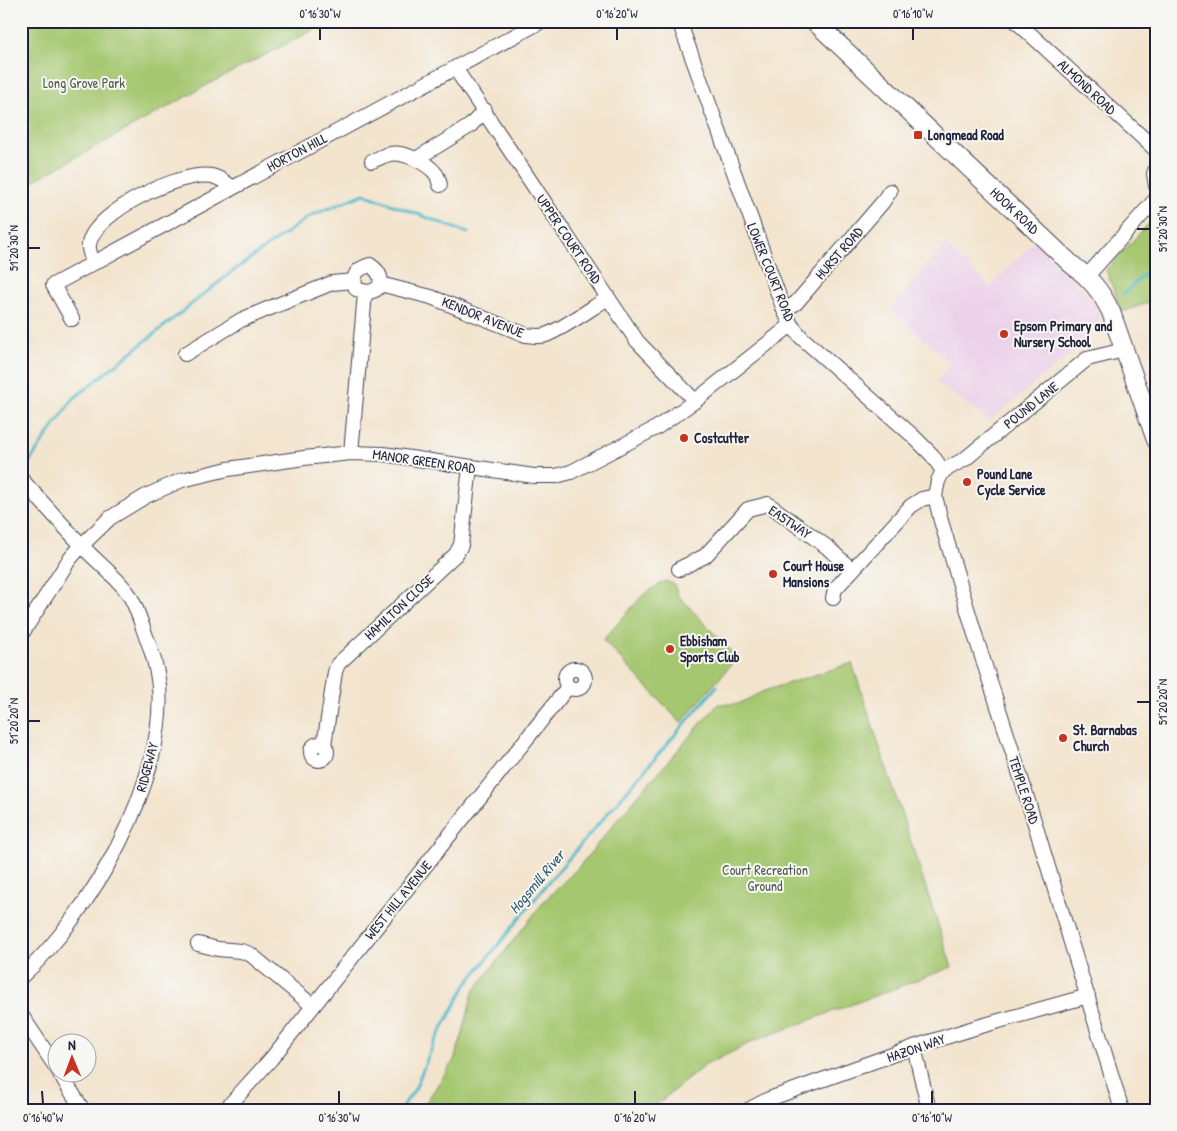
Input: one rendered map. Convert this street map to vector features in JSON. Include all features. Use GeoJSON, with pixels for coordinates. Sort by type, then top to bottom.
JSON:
{"type":"FeatureCollection","features":[{"type":"Feature","properties":{"kind":"main road","name":"HOOK ROAD"},"geometry":{"type":"LineString","coordinates":[[814,21],[1066,259],[1087,276],[1105,300],[1156,440]]}},
{"type":"Feature","properties":{"kind":"street","name":"HORTON HILL"},"geometry":{"type":"LineString","coordinates":[[72,319],[53,285],[542,21]]}},
{"type":"Feature","properties":{"kind":"street","name":"LOWER COURT ROAD"},"geometry":{"type":"LineString","coordinates":[[680,21],[791,325],[802,338],[913,436],[932,455],[943,471]]}},
{"type":"Feature","properties":{"kind":"street","name":"ALMOND ROAD"},"geometry":{"type":"LineString","coordinates":[[1019,22],[1156,150]]}},
{"type":"Feature","properties":{"kind":"street","name":"UPPER COURT ROAD"},"geometry":{"type":"LineString","coordinates":[[455,68],[485,110],[637,341],[695,402]]}},
{"type":"Feature","properties":{"kind":"street"},"geometry":{"type":"LineString","coordinates":[[416,159],[470,126],[485,110]]}},
{"type":"Feature","properties":{"kind":"street"},"geometry":{"type":"LineString","coordinates":[[372,162],[388,154],[396,153],[416,159],[434,171],[440,185]]}},
{"type":"Feature","properties":{"kind":"street"},"geometry":{"type":"LineString","coordinates":[[1156,168],[1154,174],[1156,186]]}},
{"type":"Feature","properties":{"kind":"street"},"geometry":{"type":"LineString","coordinates":[[93,262],[89,253],[89,243],[94,231],[105,220],[155,188],[198,175],[212,176],[223,180],[232,187]]}},
{"type":"Feature","properties":{"kind":"street","name":"HURST ROAD"},"geometry":{"type":"LineString","coordinates":[[784,310],[796,303],[882,203],[890,191]]}},
{"type":"Feature","properties":{"kind":"street"},"geometry":{"type":"LineString","coordinates":[[1087,276],[1156,199]]}},
{"type":"Feature","properties":{"kind":"street"},"geometry":{"type":"LineString","coordinates":[[370,265],[377,269],[380,277],[378,288],[372,292],[365,293],[356,289],[354,281],[355,274],[361,268],[370,265]]}},
{"type":"Feature","properties":{"kind":"street"},"geometry":{"type":"LineString","coordinates":[[185,354],[241,320],[332,283],[354,281]]}},
{"type":"Feature","properties":{"kind":"street","name":"KENDOR AVENUE"},"geometry":{"type":"LineString","coordinates":[[380,284],[431,297],[535,337],[555,330],[608,298]]}},
{"type":"Feature","properties":{"kind":"street"},"geometry":{"type":"LineString","coordinates":[[352,453],[365,293]]}},
{"type":"Feature","properties":{"kind":"street","name":"MANOR GREEN ROAD"},"geometry":{"type":"LineString","coordinates":[[21,635],[69,560],[110,518],[146,496],[182,480],[228,469],[352,453],[383,454],[534,476],[556,476],[571,472],[656,428],[695,402],[791,325]]}},
{"type":"Feature","properties":{"kind":"street","name":"POUND LANE"},"geometry":{"type":"LineString","coordinates":[[943,471],[965,459],[1087,359],[1124,350]]}},
{"type":"Feature","properties":{"kind":"street","name":"HAMILTON CLOSE"},"geometry":{"type":"LineString","coordinates":[[324,745],[335,672],[338,664],[456,554],[461,545],[470,467]]}},
{"type":"Feature","properties":{"kind":"street"},"geometry":{"type":"LineString","coordinates":[[834,598],[835,589],[911,506],[922,499],[935,496],[936,487],[943,471]]}},
{"type":"Feature","properties":{"kind":"street","name":"RIDGEWAY"},"geometry":{"type":"LineString","coordinates":[[21,479],[128,593],[141,620],[152,652],[159,685],[158,721],[152,754],[140,794],[129,821],[89,898],[38,962],[21,977]]}},
{"type":"Feature","properties":{"kind":"street","name":"TEMPLE ROAD"},"geometry":{"type":"LineString","coordinates":[[935,496],[976,638],[1021,778],[1122,1110]]}},
{"type":"Feature","properties":{"kind":"street","name":"EASTWAY"},"geometry":{"type":"LineString","coordinates":[[679,569],[705,556],[748,509],[768,504],[827,547],[852,570]]}},
{"type":"Feature","properties":{"kind":"street","name":"WEST HILL AVENUE"},"geometry":{"type":"LineString","coordinates":[[225,1110],[261,1070],[313,1006],[568,687]]}},
{"type":"Feature","properties":{"kind":"street"},"geometry":{"type":"LineString","coordinates":[[198,944],[250,954],[313,1006]]}},
{"type":"Feature","properties":{"kind":"street","name":"HAZON WAY"},"geometry":{"type":"LineString","coordinates":[[748,1110],[769,1099],[914,1047],[1088,996]]}},
{"type":"Feature","properties":{"kind":"street"},"geometry":{"type":"LineString","coordinates":[[21,1015],[48,1055]]}},
{"type":"Feature","properties":{"kind":"street"},"geometry":{"type":"LineString","coordinates":[[914,1047],[929,1110]]}},
{"type":"Feature","properties":{"kind":"street"},"geometry":{"type":"LineString","coordinates":[[66,1084],[83,1110]]}},
{"type":"Feature","properties":{"kind":"shaded area","name":"Epsom Primary and Nursery School"},"geometry":{"type":"Polygon","coordinates":[[[1035,240],[1096,304],[1101,320],[1079,347],[989,421],[936,381],[951,363],[891,310],[945,245],[990,287],[1035,240]]]}},
{"type":"Feature","properties":{"kind":"green space","name":"Long Grove Park"},"geometry":{"type":"Polygon","coordinates":[[[21,21],[331,21],[211,83],[21,188],[21,21]]]}},
{"type":"Feature","properties":{"kind":"green space"},"geometry":{"type":"Polygon","coordinates":[[[1156,218],[1156,300],[1122,312],[1106,270],[1150,222],[1156,218]]]}},
{"type":"Feature","properties":{"kind":"green space","name":"Ebbisham Sports Club"},"geometry":{"type":"Polygon","coordinates":[[[665,581],[674,584],[678,595],[737,658],[681,723],[603,640],[644,594],[665,581]]]}},
{"type":"Feature","properties":{"kind":"green space","name":"Court Recreation Ground"},"geometry":{"type":"Polygon","coordinates":[[[852,663],[952,967],[754,1041],[704,1066],[650,1110],[421,1110],[454,1060],[473,992],[545,900],[578,868],[622,814],[718,704],[738,704],[764,691],[852,663]]]}},
{"type":"Feature","properties":{"kind":"waterway"},"geometry":{"type":"LineString","coordinates":[[25,468],[73,399],[233,271],[310,216],[364,194],[468,233]]}},
{"type":"Feature","properties":{"kind":"waterway","name":"Hogsmill River"},"geometry":{"type":"LineString","coordinates":[[1123,295],[1156,262]]}},
{"type":"Feature","properties":{"kind":"waterway","name":"Hogsmill River"},"geometry":{"type":"LineString","coordinates":[[400,1110],[415,1089],[433,1045],[466,985],[547,884],[717,686]]}},
{"type":"Feature","properties":{"kind":"place","name":"Longmead Road"},"geometry":{"type":"Point","coordinates":[918,135]}},
{"type":"Feature","properties":{"kind":"place","name":"Epsom Primary and Nursery School"},"geometry":{"type":"Point","coordinates":[1004,334]}},
{"type":"Feature","properties":{"kind":"place","name":"Costcutter"},"geometry":{"type":"Point","coordinates":[684,438]}},
{"type":"Feature","properties":{"kind":"place","name":"Pound Lane Cycle Service"},"geometry":{"type":"Point","coordinates":[967,482]}},
{"type":"Feature","properties":{"kind":"place","name":"Court House Mansions"},"geometry":{"type":"Point","coordinates":[773,574]}},
{"type":"Feature","properties":{"kind":"place","name":"Ebbisham Sports Club"},"geometry":{"type":"Point","coordinates":[670,649]}},
{"type":"Feature","properties":{"kind":"place","name":"St. Barnabas Church"},"geometry":{"type":"Point","coordinates":[1063,738]}}]}
